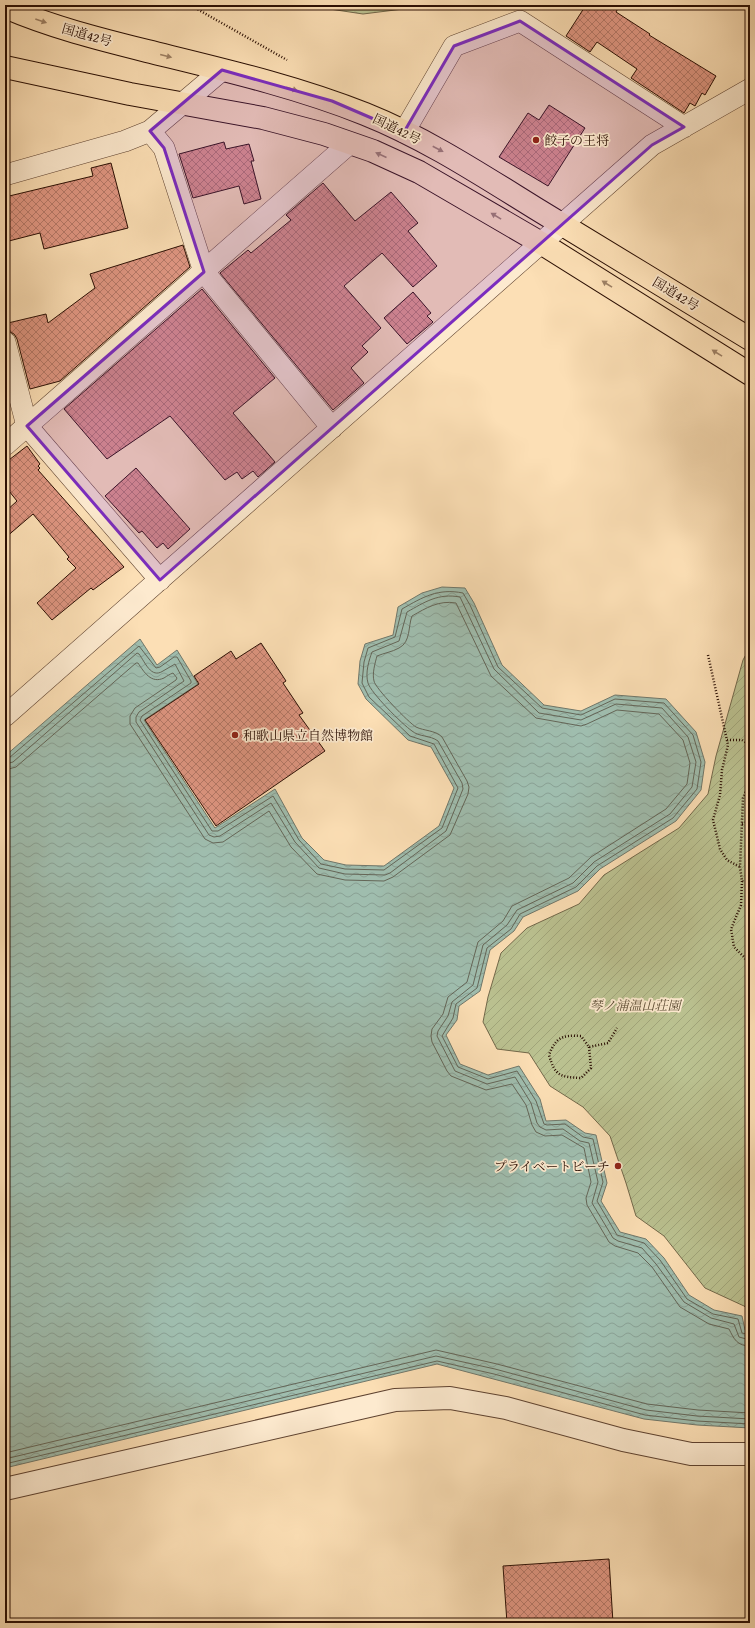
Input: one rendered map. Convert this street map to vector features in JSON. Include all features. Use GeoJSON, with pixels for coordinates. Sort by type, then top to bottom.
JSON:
{"type":"FeatureCollection","features":[{"type":"Feature","properties":{"kind":"highway","name":"国道42号"},"geometry":{"type":"LineString","coordinates":[[5,7],[80,34],[270,82],[332,101],[404,132],[444,153],[750,339]]}},
{"type":"Feature","properties":{"kind":"highway"},"geometry":{"type":"LineString","coordinates":[[5,67],[183,104],[270,119],[310,130],[373,152],[419,172],[541,243],[750,374]]}},
{"type":"Feature","properties":{"kind":"street"},"geometry":{"type":"LineString","coordinates":[[404,132],[454,46],[520,21],[684,127]]}},
{"type":"Feature","properties":{"kind":"street"},"geometry":{"type":"LineString","coordinates":[[5,175],[125,141],[150,131],[222,70]]}},
{"type":"Feature","properties":{"kind":"street"},"geometry":{"type":"LineString","coordinates":[[5,716],[652,145],[750,89]]}},
{"type":"Feature","properties":{"kind":"street"},"geometry":{"type":"LineString","coordinates":[[150,131],[164,148],[204,272],[332,428]]}},
{"type":"Feature","properties":{"kind":"street"},"geometry":{"type":"LineString","coordinates":[[5,445],[350,143]]}},
{"type":"Feature","properties":{"kind":"street"},"geometry":{"type":"LineString","coordinates":[[6,345],[27,426],[160,580]]}},
{"type":"Feature","properties":{"kind":"street"},"geometry":{"type":"LineString","coordinates":[[5,1489],[395,1400],[434,1398],[450,1398],[506,1408],[623,1440],[690,1454],[750,1454]]}},
{"type":"Feature","properties":{"kind":"path"},"geometry":{"type":"LineString","coordinates":[[190,5],[287,60]]}},
{"type":"Feature","properties":{"kind":"path"},"geometry":{"type":"LineString","coordinates":[[708,655],[728,746],[722,770],[720,795],[713,820],[720,849],[727,860],[740,867]]}},
{"type":"Feature","properties":{"kind":"path"},"geometry":{"type":"LineString","coordinates":[[727,740],[742,740],[750,745]]}},
{"type":"Feature","properties":{"kind":"path"},"geometry":{"type":"LineString","coordinates":[[750,781],[743,798],[740,867],[742,881],[741,905],[731,929],[734,947],[744,957],[750,966]]}},
{"type":"Feature","properties":{"kind":"path"},"geometry":{"type":"LineString","coordinates":[[742,824],[750,821]]}},
{"type":"Feature","properties":{"kind":"path"},"geometry":{"type":"LineString","coordinates":[[742,881],[750,883]]}},
{"type":"Feature","properties":{"kind":"path"},"geometry":{"type":"LineString","coordinates":[[589,1047],[608,1043],[617,1028]]}},
{"type":"Feature","properties":{"kind":"path"},"geometry":{"type":"LineString","coordinates":[[566,1036],[581,1036],[589,1047],[591,1068],[581,1078],[563,1077],[553,1068],[549,1055],[554,1044],[566,1036]]}},
{"type":"Feature","properties":{"kind":"highlighted area"},"geometry":{"type":"Polygon","coordinates":[[[520,21],[684,127],[652,145],[160,580],[27,426],[204,272],[164,148],[150,131],[222,70],[332,101],[404,132],[454,46],[520,21]]]}},
{"type":"Feature","properties":{"kind":"green space"},"geometry":{"type":"Polygon","coordinates":[[[303,5],[435,5],[363,14],[303,5]]]}},
{"type":"Feature","properties":{"kind":"green space","name":"琴ノ浦温山荘園"},"geometry":{"type":"Polygon","coordinates":[[[750,647],[750,1312],[744,1306],[705,1288],[664,1236],[636,1216],[610,1136],[583,1107],[550,1086],[529,1053],[497,1049],[483,1022],[488,997],[501,953],[527,928],[579,904],[604,875],[679,828],[708,794],[716,756],[743,660],[750,647]]]}},
{"type":"Feature","properties":{"kind":"water"},"geometry":{"type":"Polygon","coordinates":[[[442,587],[465,588],[474,603],[502,665],[544,705],[581,711],[615,695],[666,699],[696,732],[705,762],[701,790],[676,821],[600,869],[578,891],[523,917],[514,931],[490,950],[480,991],[459,1006],[457,1020],[446,1035],[460,1064],[488,1075],[519,1066],[540,1099],[546,1121],[566,1120],[585,1133],[596,1135],[607,1183],[601,1201],[620,1232],[646,1239],[664,1258],[689,1295],[714,1310],[742,1316],[745,1330],[750,1332],[750,1428],[697,1425],[644,1419],[437,1364],[5,1468],[5,756],[140,639],[157,665],[177,650],[198,684],[144,720],[215,828],[275,789],[302,838],[324,860],[346,865],[384,866],[439,826],[454,788],[431,747],[408,740],[366,699],[358,684],[360,661],[365,644],[393,635],[398,607],[422,593],[442,587]]]}},
{"type":"Feature","properties":{"kind":"building"},"geometry":{"type":"Polygon","coordinates":[[[586,5],[620,5],[616,12],[650,34],[649,35],[716,76],[705,95],[702,93],[695,106],[690,103],[684,113],[631,78],[637,69],[597,42],[590,52],[566,36],[586,5]]]}},
{"type":"Feature","properties":{"kind":"building"},"geometry":{"type":"Polygon","coordinates":[[[549,105],[585,128],[548,186],[499,157],[528,113],[539,120],[549,105]]]}},
{"type":"Feature","properties":{"kind":"building"},"geometry":{"type":"Polygon","coordinates":[[[224,142],[226,149],[249,144],[254,161],[251,161],[261,199],[244,204],[239,186],[193,198],[179,154],[224,142]]]}},
{"type":"Feature","properties":{"kind":"building"},"geometry":{"type":"Polygon","coordinates":[[[111,163],[128,228],[44,249],[40,233],[5,242],[5,197],[93,176],[91,168],[111,163]]]}},
{"type":"Feature","properties":{"kind":"building"},"geometry":{"type":"Polygon","coordinates":[[[323,183],[355,221],[391,192],[418,223],[408,231],[437,266],[413,287],[382,253],[344,286],[381,328],[362,346],[368,352],[351,368],[364,383],[333,410],[220,273],[248,250],[251,253],[291,220],[286,215],[323,183]]]}},
{"type":"Feature","properties":{"kind":"building"},"geometry":{"type":"Polygon","coordinates":[[[183,245],[190,267],[60,381],[30,389],[17,339],[14,334],[10,332],[8,323],[46,314],[48,323],[95,288],[90,274],[183,245]]]}},
{"type":"Feature","properties":{"kind":"building"},"geometry":{"type":"Polygon","coordinates":[[[202,289],[275,378],[233,413],[275,462],[258,477],[253,471],[242,479],[237,472],[225,480],[170,416],[107,459],[64,409],[202,289]]]}},
{"type":"Feature","properties":{"kind":"building"},"geometry":{"type":"Polygon","coordinates":[[[413,292],[431,313],[427,316],[433,322],[407,344],[384,318],[413,292]]]}},
{"type":"Feature","properties":{"kind":"building"},"geometry":{"type":"Polygon","coordinates":[[[27,446],[40,464],[38,466],[40,468],[38,470],[124,567],[93,590],[91,588],[52,620],[37,603],[76,568],[67,559],[69,557],[33,514],[5,538],[5,512],[17,501],[5,486],[5,463],[27,446]]]}},
{"type":"Feature","properties":{"kind":"building"},"geometry":{"type":"Polygon","coordinates":[[[136,468],[190,529],[168,549],[163,543],[157,548],[142,531],[139,533],[105,496],[136,468]]]}},
{"type":"Feature","properties":{"kind":"building","name":"和歌山県立自然博物館"},"geometry":{"type":"Polygon","coordinates":[[[261,643],[286,681],[283,683],[303,713],[299,715],[325,751],[216,826],[145,720],[199,684],[194,676],[231,651],[236,659],[261,643]]]}},
{"type":"Feature","properties":{"kind":"building"},"geometry":{"type":"Polygon","coordinates":[[[609,1559],[613,1623],[507,1623],[503,1566],[609,1559]]]}},
{"type":"Feature","properties":{"kind":"place","name":"餃子の王将"},"geometry":{"type":"Point","coordinates":[536,140]}},
{"type":"Feature","properties":{"kind":"place","name":"和歌山県立自然博物館"},"geometry":{"type":"Point","coordinates":[235,735]}},
{"type":"Feature","properties":{"kind":"place","name":"プライベートビーチ"},"geometry":{"type":"Point","coordinates":[618,1166]}}]}
